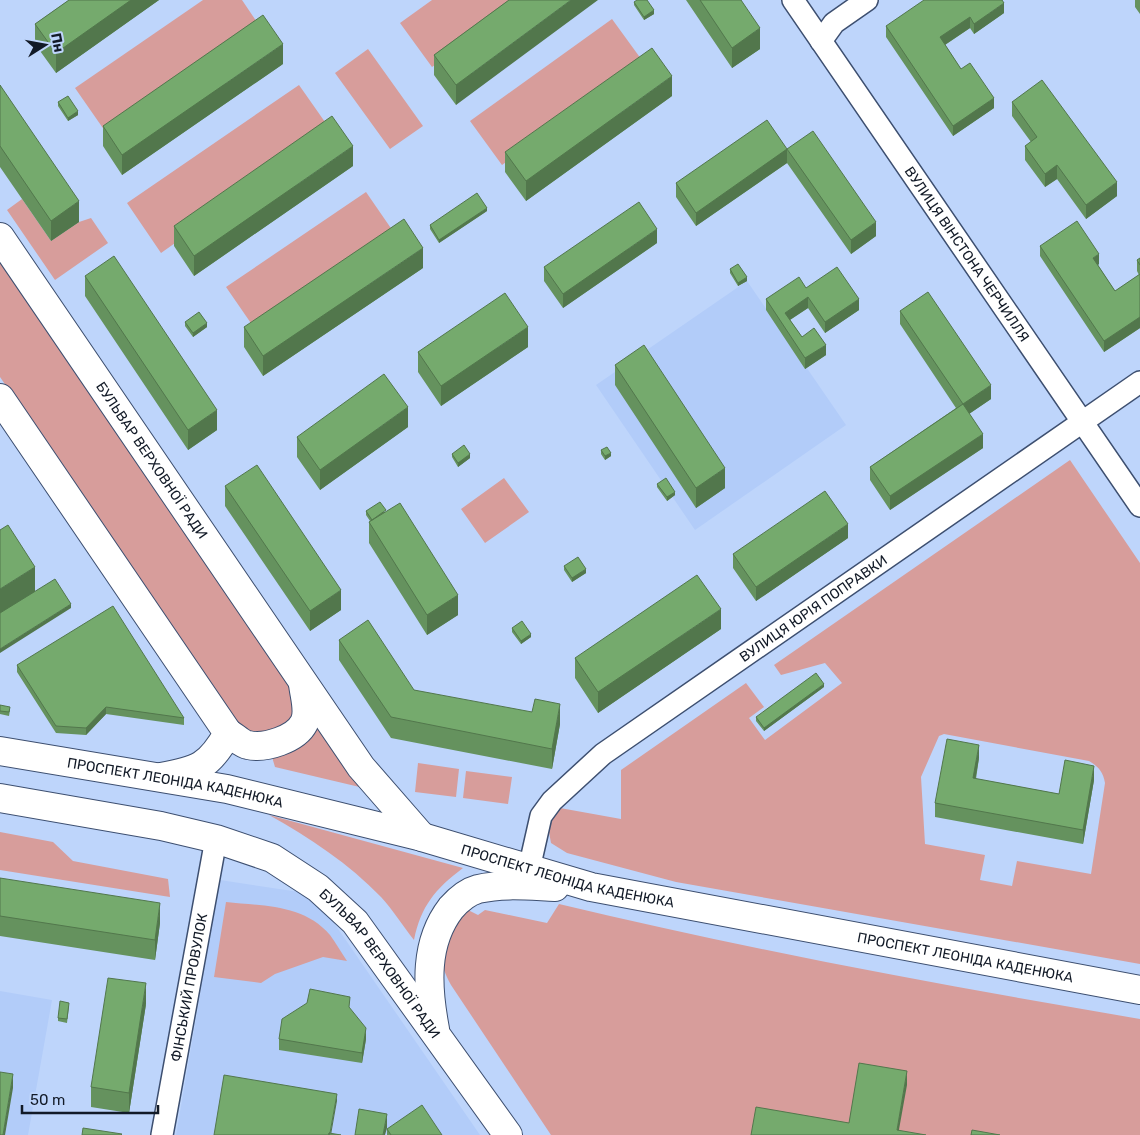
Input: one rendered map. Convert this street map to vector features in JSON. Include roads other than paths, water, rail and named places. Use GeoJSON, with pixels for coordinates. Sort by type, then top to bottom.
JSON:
{"type":"FeatureCollection","features":[{"type":"Feature","properties":{"kind":"main road","name":"БУЛЬВАР ВЕРХОВНОЇ РАДИ"},"geometry":{"type":"LineString","coordinates":[[0,237],[361,767],[422,837]]}},
{"type":"Feature","properties":{"kind":"main road","name":"БУЛЬВАР ВЕРХОВНОЇ РАДИ"},"geometry":{"type":"LineString","coordinates":[[0,398],[228,733],[248,745],[267,745],[283,740],[304,723],[306,711],[303,684]]}},
{"type":"Feature","properties":{"kind":"main road"},"geometry":{"type":"LineString","coordinates":[[161,777],[190,771],[207,763],[228,733]]}},
{"type":"Feature","properties":{"kind":"main road","name":"ПРОСПЕКТ ЛЕОНІДА КАДЕНЮКА"},"geometry":{"type":"LineString","coordinates":[[0,751],[227,789],[422,837],[591,887],[1140,990]]}},
{"type":"Feature","properties":{"kind":"main road"},"geometry":{"type":"LineString","coordinates":[[0,798],[161,826],[216,839]]}},
{"type":"Feature","properties":{"kind":"main road","name":"БУЛЬВАР ВЕРХОВНОЇ РАДИ"},"geometry":{"type":"LineString","coordinates":[[216,839],[272,858],[318,888],[354,922],[508,1135]]}},
{"type":"Feature","properties":{"kind":"main road"},"geometry":{"type":"LineString","coordinates":[[435,1032],[430,1006],[430,953],[436,932],[458,899],[477,889],[503,886],[591,887]]}},
{"type":"Feature","properties":{"kind":"street","name":"ВУЛИЦЯ ВІНСТОНА ЧЕРЧИЛЛЯ"},"geometry":{"type":"LineString","coordinates":[[793,0],[1039,356],[1082,423],[1140,506]]}},
{"type":"Feature","properties":{"kind":"street"},"geometry":{"type":"LineString","coordinates":[[820,41],[834,23],[867,0]]}},
{"type":"Feature","properties":{"kind":"street","name":"ВУЛИЦЯ ЮРІЯ ПОПРАВКИ"},"geometry":{"type":"LineString","coordinates":[[529,869],[541,816],[552,801],[603,754],[1140,382]]}},
{"type":"Feature","properties":{"kind":"street","name":"ФІНСЬКИЙ ПРОВУЛОК"},"geometry":{"type":"LineString","coordinates":[[162,1135],[216,839]]}}]}
